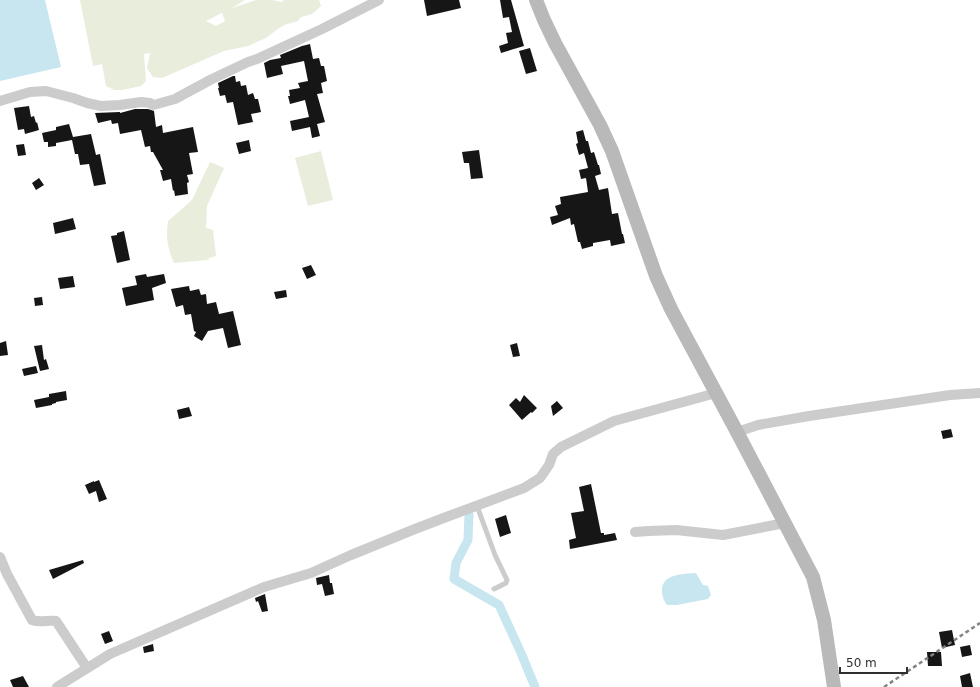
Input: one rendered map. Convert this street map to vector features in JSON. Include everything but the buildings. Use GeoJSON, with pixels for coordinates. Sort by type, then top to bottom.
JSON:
{"type":"FeatureCollection","features":[{"type":"Feature","properties":{"kind":"street"},"geometry":{"type":"LineString","coordinates":[[0,101],[30,92],[46,92],[101,106],[141,102],[150,103],[153,105],[157,104],[175,99],[212,79],[308,36],[379,0]]}},
{"type":"Feature","properties":{"kind":"street"},"geometry":{"type":"LineString","coordinates":[[536,0],[555,43],[600,125],[612,151],[656,276],[671,309],[813,577],[824,620],[834,687]]}},
{"type":"Feature","properties":{"kind":"street"},"geometry":{"type":"LineString","coordinates":[[56,687],[110,654],[264,588],[311,573],[415,529],[524,488],[540,478],[549,465],[553,454],[560,447],[614,421],[716,393]]}},
{"type":"Feature","properties":{"kind":"street"},"geometry":{"type":"LineString","coordinates":[[737,432],[758,425],[809,416],[950,395],[980,393]]}},
{"type":"Feature","properties":{"kind":"street"},"geometry":{"type":"LineString","coordinates":[[635,532],[676,530],[723,535],[785,523]]}},
{"type":"Feature","properties":{"kind":"street"},"geometry":{"type":"LineString","coordinates":[[0,557],[7,574],[32,620],[37,622],[50,620],[56,621],[87,668]]}},
{"type":"Feature","properties":{"kind":"lane"},"geometry":{"type":"LineString","coordinates":[[473,507],[507,580],[506,583],[494,589]]}},
{"type":"Feature","properties":{"kind":"green space"},"geometry":{"type":"Polygon","coordinates":[[[80,0],[245,0],[232,8],[256,0],[272,0],[282,2],[284,0],[319,0],[321,6],[312,14],[301,17],[298,21],[284,25],[266,38],[248,46],[224,51],[162,78],[153,77],[147,68],[150,53],[144,54],[146,81],[141,86],[114,90],[106,86],[102,64],[93,66],[80,0]],[[222,13],[206,21],[216,26],[225,21],[222,13]]]}},
{"type":"Feature","properties":{"kind":"green space"},"geometry":{"type":"Polygon","coordinates":[[[321,151],[333,200],[308,206],[295,158],[321,151]]]}},
{"type":"Feature","properties":{"kind":"green space"},"geometry":{"type":"Polygon","coordinates":[[[210,162],[224,168],[207,206],[206,228],[213,230],[216,256],[209,258],[208,260],[174,263],[168,242],[168,221],[192,200],[210,162]]]}},
{"type":"Feature","properties":{"kind":"water"},"geometry":{"type":"Polygon","coordinates":[[[0,0],[45,0],[61,67],[0,81],[0,0]]]}},
{"type":"Feature","properties":{"kind":"water"},"geometry":{"type":"Polygon","coordinates":[[[696,573],[703,585],[708,586],[711,595],[708,599],[677,605],[667,605],[662,593],[664,582],[673,576],[696,573]]]}},
{"type":"Feature","properties":{"kind":"waterway"},"geometry":{"type":"LineString","coordinates":[[469,514],[468,540],[456,563],[454,579],[499,605],[535,687]]}},
{"type":"Feature","properties":{"kind":"railway"},"geometry":{"type":"LineString","coordinates":[[884,687],[980,623]]}}]}
